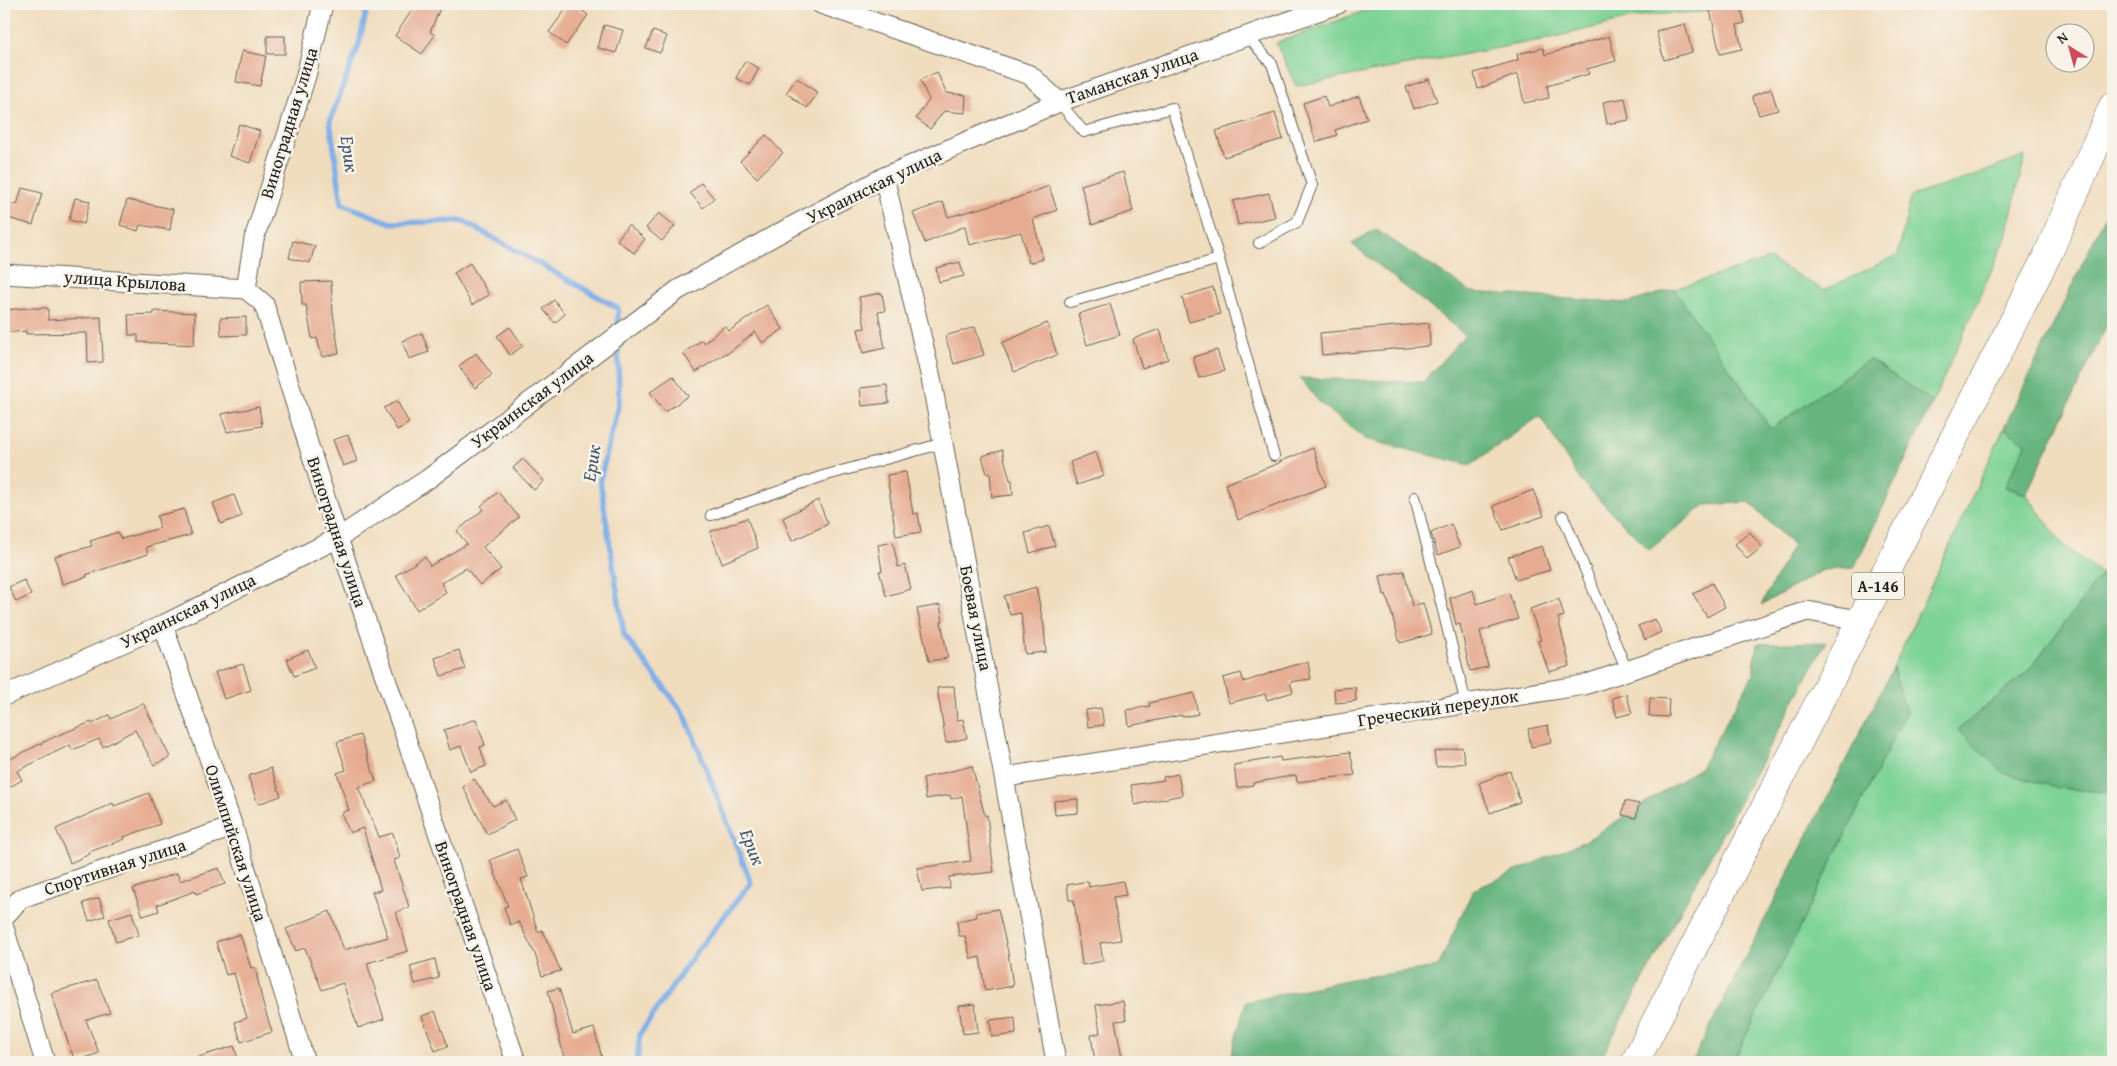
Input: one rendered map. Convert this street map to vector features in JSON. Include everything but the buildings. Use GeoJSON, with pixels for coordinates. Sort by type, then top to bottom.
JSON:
{"type":"FeatureCollection","features":[{"type":"Feature","properties":{"kind":"highway","name":"А-146"},"geometry":{"type":"LineString","coordinates":[[1635,1062],[2047,256],[2113,106]]}},
{"type":"Feature","properties":{"kind":"street","name":"Виноградная улица"},"geometry":{"type":"LineString","coordinates":[[322,4],[306,76],[254,239],[246,289],[264,304],[338,538],[516,1062]]}},
{"type":"Feature","properties":{"kind":"street","name":"Таманская улица"},"geometry":{"type":"LineString","coordinates":[[821,4],[1030,75],[1060,102],[1338,4]]}},
{"type":"Feature","properties":{"kind":"street","name":"Украинская улица"},"geometry":{"type":"LineString","coordinates":[[4,696],[163,625],[338,538],[428,479],[678,290],[884,177],[1060,102]]}},
{"type":"Feature","properties":{"kind":"street","name":"Боевая улица"},"geometry":{"type":"LineString","coordinates":[[884,177],[931,378],[944,443],[1006,777],[1056,1062]]}},
{"type":"Feature","properties":{"kind":"street","name":"улица Крылова"},"geometry":{"type":"LineString","coordinates":[[4,274],[246,289]]}},
{"type":"Feature","properties":{"kind":"street","name":"Греческий переулок"},"geometry":{"type":"LineString","coordinates":[[1006,777],[1584,685],[1808,611],[1860,620]]}},
{"type":"Feature","properties":{"kind":"street","name":"Олимпийская улица"},"geometry":{"type":"LineString","coordinates":[[163,625],[233,827],[305,1062]]}},
{"type":"Feature","properties":{"kind":"street","name":"Спортивная улица"},"geometry":{"type":"LineString","coordinates":[[4,917],[21,898],[233,827]]}},
{"type":"Feature","properties":{"kind":"street"},"geometry":{"type":"LineString","coordinates":[[4,928],[45,1062]]}},
{"type":"Feature","properties":{"kind":"lane"},"geometry":{"type":"LineString","coordinates":[[1246,36],[1272,64],[1312,186],[1297,222],[1259,243]]}},
{"type":"Feature","properties":{"kind":"lane"},"geometry":{"type":"LineString","coordinates":[[1060,102],[1084,132],[1172,108],[1219,259],[1274,456]]}},
{"type":"Feature","properties":{"kind":"lane"},"geometry":{"type":"LineString","coordinates":[[1070,302],[1219,259]]}},
{"type":"Feature","properties":{"kind":"lane"},"geometry":{"type":"LineString","coordinates":[[711,515],[822,476],[944,443]]}},
{"type":"Feature","properties":{"kind":"lane"},"geometry":{"type":"LineString","coordinates":[[1415,497],[1466,704]]}},
{"type":"Feature","properties":{"kind":"lane"},"geometry":{"type":"LineString","coordinates":[[1563,516],[1626,671]]}},
{"type":"Feature","properties":{"kind":"green space"},"geometry":{"type":"Polygon","coordinates":[[[1383,4],[1728,4],[1702,12],[1646,15],[1551,38],[1296,86],[1276,43],[1383,4]]]}},
{"type":"Feature","properties":{"kind":"green space"},"geometry":{"type":"Polygon","coordinates":[[[2025,156],[2005,240],[1933,402],[1869,359],[1771,429],[1674,289],[1769,259],[1824,290],[1898,255],[1911,196],[1971,177],[2025,156]]]}},
{"type":"Feature","properties":{"kind":"green space"},"geometry":{"type":"Polygon","coordinates":[[[2113,200],[2113,312],[2026,494],[2005,487],[2026,444],[2004,428],[2113,200]]]}},
{"type":"Feature","properties":{"kind":"green space"},"geometry":{"type":"Polygon","coordinates":[[[1375,229],[1471,292],[1628,303],[1674,289],[1771,429],[1869,359],[1933,402],[1854,568],[1823,570],[1761,605],[1793,545],[1749,502],[1705,505],[1649,550],[1580,480],[1540,416],[1470,465],[1365,439],[1319,402],[1300,378],[1423,382],[1465,335],[1352,244],[1375,229]]]}},
{"type":"Feature","properties":{"kind":"green space"},"geometry":{"type":"Polygon","coordinates":[[[2004,428],[2027,444],[2005,487],[2026,494],[2064,546],[2102,574],[2029,670],[1958,730],[2059,788],[2113,793],[2113,1062],[1733,1062],[1906,712],[1893,668],[2004,428]]]}},
{"type":"Feature","properties":{"kind":"green space"},"geometry":{"type":"Polygon","coordinates":[[[2102,574],[2113,581],[2113,793],[2059,788],[2003,773],[1958,730],[2029,670],[2102,574]]]}},
{"type":"Feature","properties":{"kind":"green space"},"geometry":{"type":"Polygon","coordinates":[[[1826,642],[1599,1062],[1229,1062],[1246,1002],[1351,979],[1438,967],[1473,890],[1587,840],[1700,768],[1753,675],[1757,644],[1826,642]]]}},
{"type":"Feature","properties":{"kind":"green space"},"geometry":{"type":"Polygon","coordinates":[[[1893,668],[1906,712],[1733,1062],[1692,1062],[1893,668]]]}},
{"type":"Feature","properties":{"kind":"waterway","name":"Ерик"},"geometry":{"type":"LineString","coordinates":[[368,4],[359,44],[330,121],[342,204],[391,223],[463,221],[618,308],[618,329]]}},
{"type":"Feature","properties":{"kind":"waterway","name":"Ерик"},"geometry":{"type":"LineString","coordinates":[[618,341],[619,402],[600,480],[624,635],[685,715],[751,883],[696,952],[640,1034],[637,1062]]}}]}
